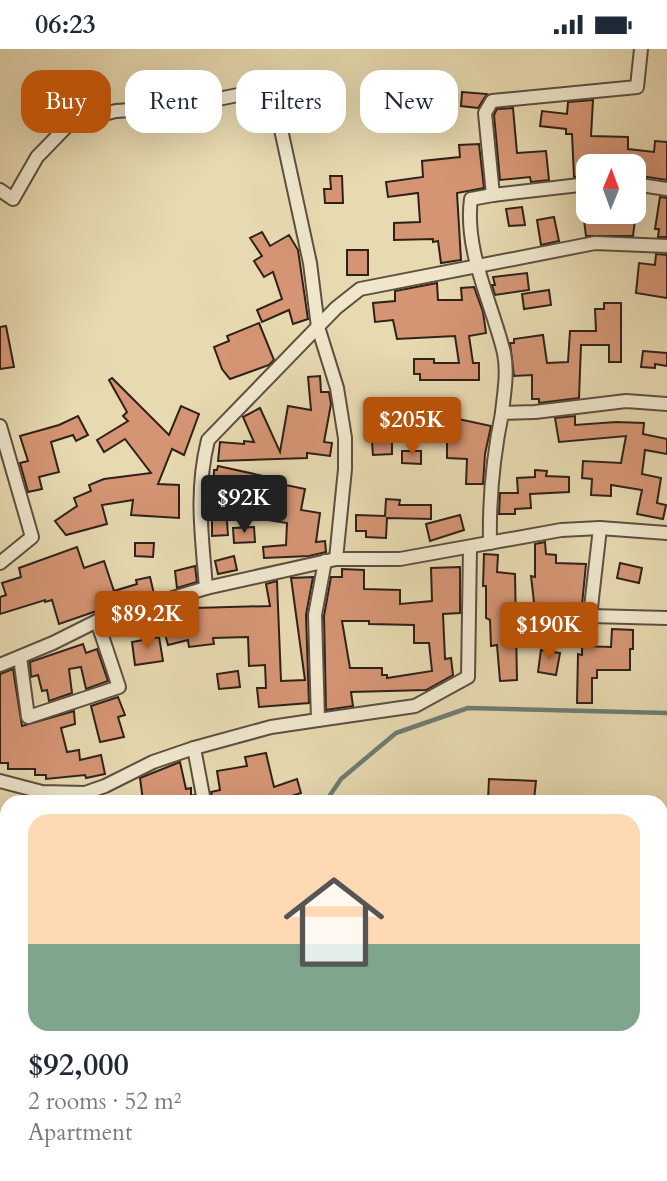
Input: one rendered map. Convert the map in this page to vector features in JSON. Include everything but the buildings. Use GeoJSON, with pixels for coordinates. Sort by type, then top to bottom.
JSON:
{"type":"FeatureCollection","features":[{"type":"Feature","properties":{"kind":"street"},"geometry":{"type":"LineString","coordinates":[[493,195],[485,113],[492,101],[637,87],[641,49]]}},
{"type":"Feature","properties":{"kind":"street"},"geometry":{"type":"LineString","coordinates":[[0,190],[13,199],[37,157],[71,122],[116,111],[178,107],[253,92],[277,111],[310,263],[318,327],[337,388],[345,438],[345,469],[331,560],[315,615],[318,720]]}},
{"type":"Feature","properties":{"kind":"street"},"geometry":{"type":"LineString","coordinates":[[490,543],[492,468],[506,379],[504,356],[470,226],[471,199],[576,185]]}},
{"type":"Feature","properties":{"kind":"street"},"geometry":{"type":"LineString","coordinates":[[646,186],[667,189]]}},
{"type":"Feature","properties":{"kind":"street"},"geometry":{"type":"LineString","coordinates":[[206,588],[199,502],[201,469],[208,440],[337,308],[360,289],[595,243],[667,246]]}},
{"type":"Feature","properties":{"kind":"street"},"geometry":{"type":"LineString","coordinates":[[502,413],[535,412],[626,401],[667,404]]}},
{"type":"Feature","properties":{"kind":"street"},"geometry":{"type":"LineString","coordinates":[[0,426],[33,537],[0,563]]}},
{"type":"Feature","properties":{"kind":"street"},"geometry":{"type":"LineString","coordinates":[[600,528],[590,616],[667,618]]}},
{"type":"Feature","properties":{"kind":"street"},"geometry":{"type":"LineString","coordinates":[[0,665],[97,621],[206,588],[331,560],[400,559],[561,530],[600,528],[667,533]]}},
{"type":"Feature","properties":{"kind":"street"},"geometry":{"type":"LineString","coordinates":[[0,781],[42,792],[85,793],[153,762],[271,727],[415,706],[468,677],[470,548]]}},
{"type":"Feature","properties":{"kind":"street"},"geometry":{"type":"LineString","coordinates":[[20,657],[28,717],[119,687],[97,621]]}},
{"type":"Feature","properties":{"kind":"street"},"geometry":{"type":"LineString","coordinates":[[194,748],[203,795]]}},
{"type":"Feature","properties":{"kind":"waterway"},"geometry":{"type":"LineString","coordinates":[[330,795],[341,779],[396,733],[468,708],[667,713]]}}]}
